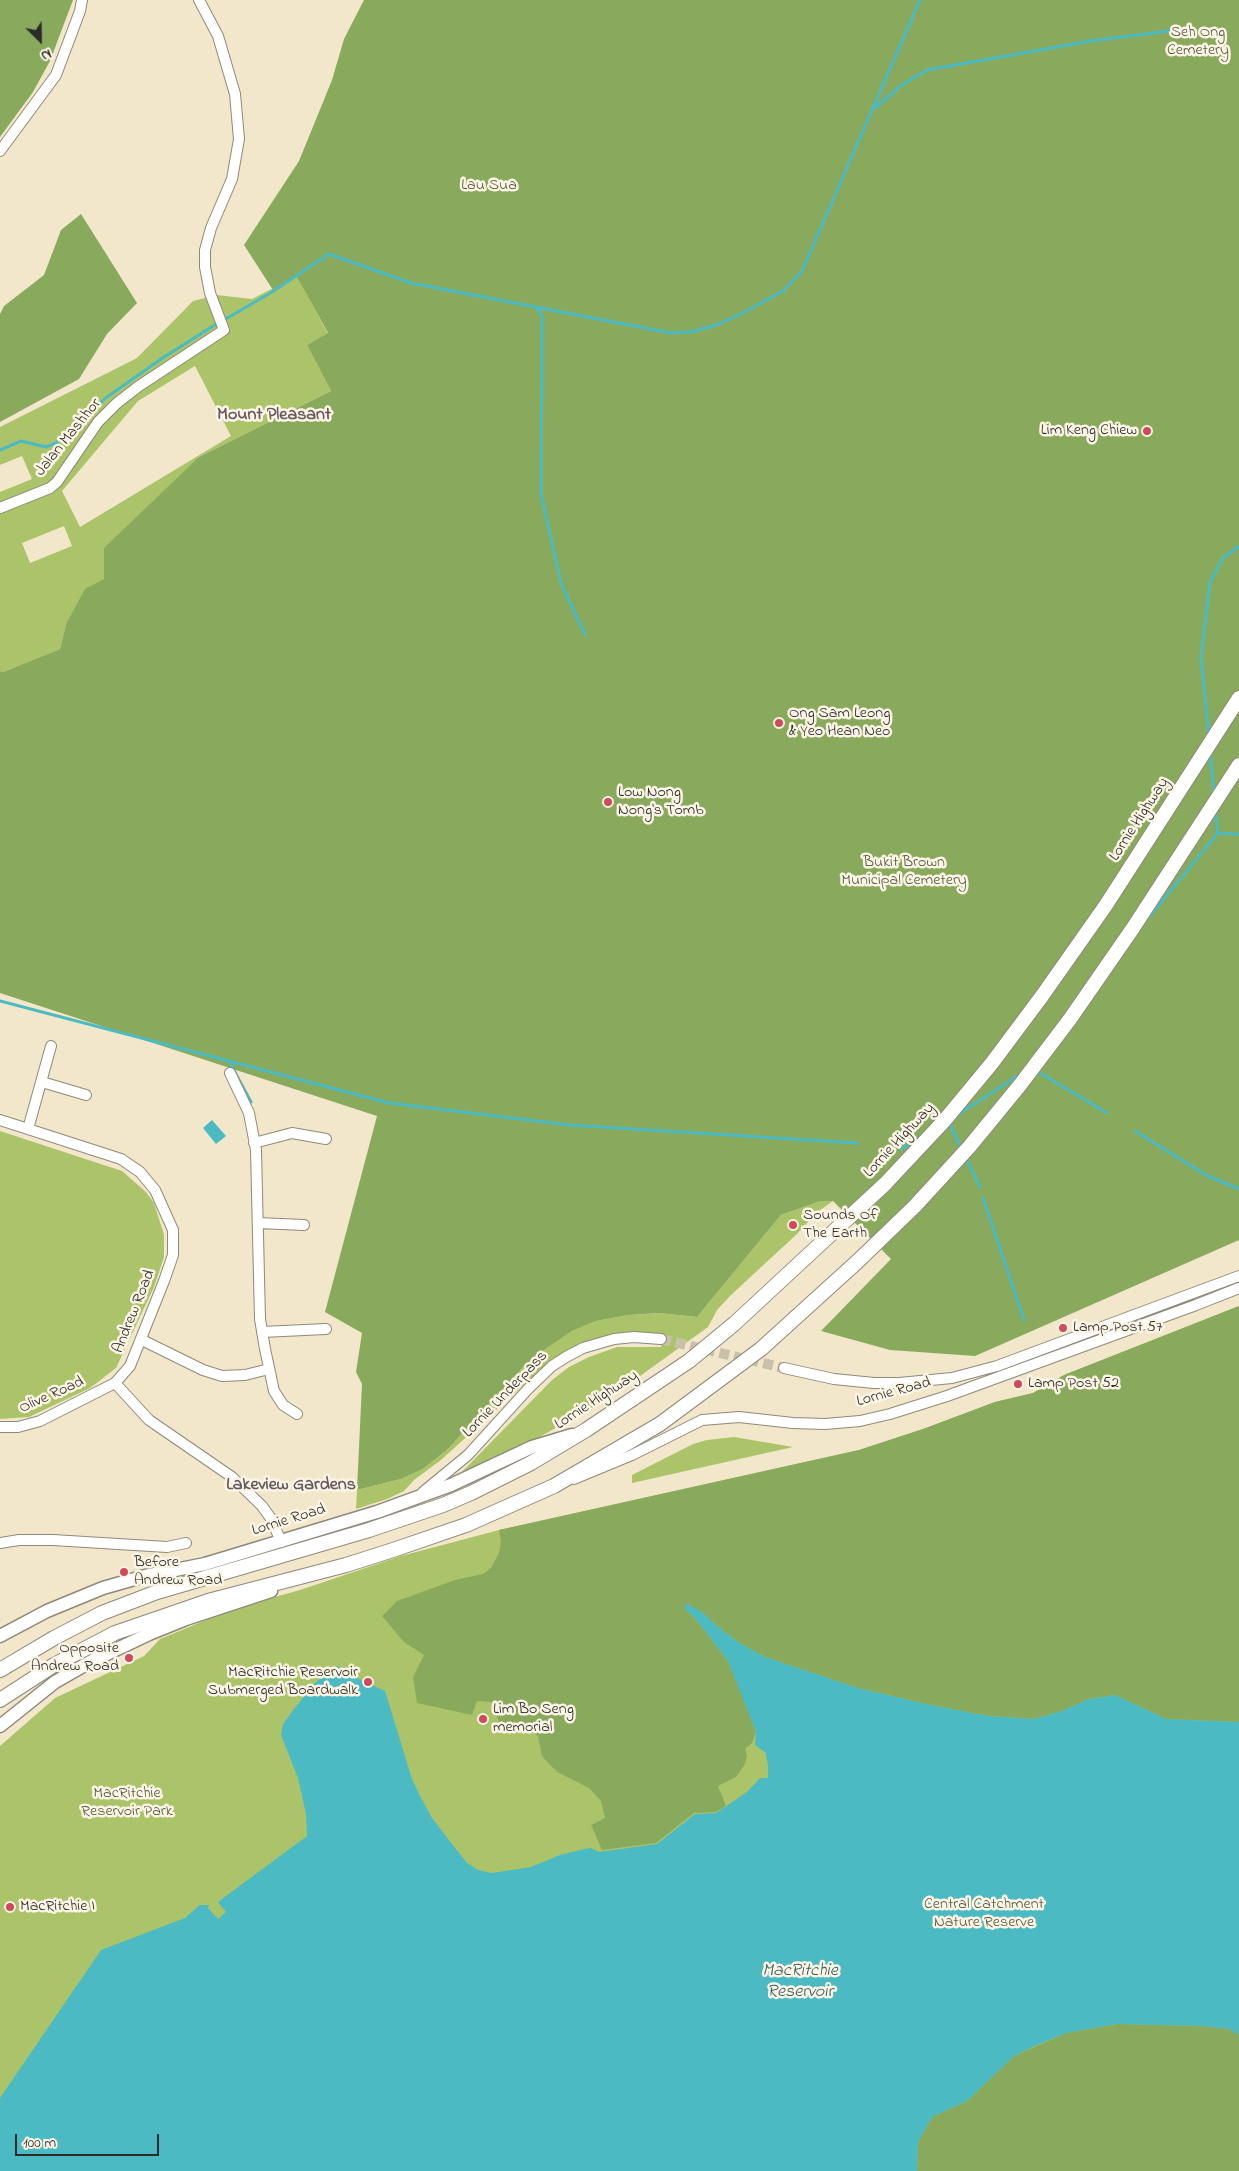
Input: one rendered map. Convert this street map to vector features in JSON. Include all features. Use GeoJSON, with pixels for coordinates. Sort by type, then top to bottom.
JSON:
{"type":"FeatureCollection","features":[{"type":"Feature","properties":{"kind":"highway","name":"Lornie Highway"},"geometry":{"type":"LineString","coordinates":[[472,1493],[531,1463],[586,1430],[689,1361],[734,1324],[829,1237],[898,1170],[944,1121],[998,1056],[1106,905],[1239,698]]}},
{"type":"Feature","properties":{"kind":"highway"},"geometry":{"type":"LineString","coordinates":[[0,1700],[54,1665],[115,1633],[208,1601],[346,1565],[466,1525],[554,1486],[660,1424],[761,1348],[858,1261],[921,1200],[970,1146],[1020,1086],[1070,1019],[1133,928],[1239,765]]}},
{"type":"Feature","properties":{"kind":"highway","name":"Lornie Road"},"geometry":{"type":"LineString","coordinates":[[0,1670],[54,1638],[102,1613],[157,1592],[403,1519],[472,1493]]}},
{"type":"Feature","properties":{"kind":"main road","name":"Lornie Road"},"geometry":{"type":"LineString","coordinates":[[0,1636],[47,1611],[103,1588],[145,1576],[205,1564],[281,1542],[414,1499],[451,1485],[532,1447],[586,1430]]}},
{"type":"Feature","properties":{"kind":"main road"},"geometry":{"type":"LineString","coordinates":[[0,1726],[55,1682],[122,1646],[217,1608],[341,1570],[346,1565]]}},
{"type":"Feature","properties":{"kind":"street"},"geometry":{"type":"LineString","coordinates":[[0,151],[56,75],[80,11],[82,0]]}},
{"type":"Feature","properties":{"kind":"street","name":"Jalan Mashhor"},"geometry":{"type":"LineString","coordinates":[[0,508],[43,492],[57,482],[98,422],[139,386],[224,330],[210,293],[205,266],[205,250],[211,228],[232,179],[239,139],[235,94],[218,36],[199,0]]}},
{"type":"Feature","properties":{"kind":"street"},"geometry":{"type":"LineString","coordinates":[[28,1129],[52,1046]]}},
{"type":"Feature","properties":{"kind":"street"},"geometry":{"type":"LineString","coordinates":[[230,1073],[250,1113],[256,1150],[260,1319],[269,1369],[274,1391],[283,1405],[297,1414]]}},
{"type":"Feature","properties":{"kind":"street"},"geometry":{"type":"LineString","coordinates":[[42,1082],[86,1095]]}},
{"type":"Feature","properties":{"kind":"street","name":"Andrew Road"},"geometry":{"type":"LineString","coordinates":[[0,1120],[121,1159],[140,1172],[155,1190],[173,1230],[173,1255],[142,1340],[130,1366],[115,1384]]}},
{"type":"Feature","properties":{"kind":"street"},"geometry":{"type":"LineString","coordinates":[[254,1143],[292,1133],[326,1140]]}},
{"type":"Feature","properties":{"kind":"street"},"geometry":{"type":"LineString","coordinates":[[258,1223],[304,1224]]}},
{"type":"Feature","properties":{"kind":"street"},"geometry":{"type":"LineString","coordinates":[[784,1368],[834,1378],[899,1383],[952,1378],[997,1366],[1239,1276]]}},
{"type":"Feature","properties":{"kind":"street","name":"Lornie Road"},"geometry":{"type":"LineString","coordinates":[[554,1486],[592,1473],[702,1420],[740,1417],[793,1423],[826,1424],[860,1421],[890,1414],[947,1396],[1196,1306],[1239,1288]]}},
{"type":"Feature","properties":{"kind":"street"},"geometry":{"type":"LineString","coordinates":[[262,1332],[326,1329]]}},
{"type":"Feature","properties":{"kind":"street","name":"Lornie Underpass"},"geometry":{"type":"LineString","coordinates":[[414,1499],[468,1455],[528,1389],[552,1366],[583,1348],[614,1339],[634,1337],[661,1340]]}},
{"type":"Feature","properties":{"kind":"street"},"geometry":{"type":"LineString","coordinates":[[142,1340],[203,1370],[222,1376],[245,1375],[269,1369]]}},
{"type":"Feature","properties":{"kind":"street"},"geometry":{"type":"LineString","coordinates":[[115,1384],[149,1420],[202,1456],[244,1489],[262,1506],[272,1520],[281,1542]]}},
{"type":"Feature","properties":{"kind":"street","name":"Olive Road"},"geometry":{"type":"LineString","coordinates":[[0,1428],[18,1427],[40,1421],[115,1384]]}},
{"type":"Feature","properties":{"kind":"street"},"geometry":{"type":"LineString","coordinates":[[0,1543],[19,1540],[53,1540],[167,1547],[186,1543]]}},
{"type":"Feature","properties":{"kind":"green space"},"geometry":{"type":"Polygon","coordinates":[[[0,0],[73,0],[50,61],[33,92],[0,137],[0,0]]]}},
{"type":"Feature","properties":{"kind":"green space","name":"Bukit Brown Municipal Cemetery"},"geometry":{"type":"Polygon","coordinates":[[[364,0],[1239,0],[1239,1240],[975,1356],[890,1350],[821,1331],[891,1259],[833,1201],[821,1201],[781,1215],[697,1317],[659,1313],[629,1315],[596,1321],[572,1331],[525,1365],[448,1449],[423,1469],[401,1479],[357,1490],[362,1384],[356,1372],[362,1333],[325,1312],[377,1116],[0,993],[0,671],[3,672],[60,649],[66,624],[85,589],[104,579],[104,548],[199,457],[331,391],[307,345],[328,333],[297,277],[273,290],[244,245],[299,161],[332,80],[344,39],[364,0]]]}},
{"type":"Feature","properties":{"kind":"green space"},"geometry":{"type":"Polygon","coordinates":[[[81,214],[137,303],[107,334],[79,379],[0,422],[0,314],[4,306],[44,275],[61,230],[81,214]]]}},
{"type":"Feature","properties":{"kind":"green space"},"geometry":{"type":"Polygon","coordinates":[[[297,276],[328,334],[307,345],[331,391],[199,457],[104,579],[66,624],[60,649],[3,672],[0,671],[0,492],[32,479],[22,456],[0,465],[0,427],[137,358],[193,301],[217,295],[252,299],[297,276]],[[195,366],[138,401],[62,491],[80,527],[231,436],[195,366]],[[64,526],[22,543],[30,563],[72,546],[64,526]]]}},
{"type":"Feature","properties":{"kind":"green space"},"geometry":{"type":"Polygon","coordinates":[[[0,1131],[122,1171],[146,1192],[154,1203],[164,1235],[164,1257],[154,1287],[116,1368],[90,1388],[29,1417],[0,1419],[0,1131]]]}},
{"type":"Feature","properties":{"kind":"green space"},"geometry":{"type":"Polygon","coordinates":[[[821,1201],[833,1201],[816,1213],[798,1233],[731,1295],[717,1310],[708,1327],[611,1397],[518,1449],[454,1480],[552,1380],[569,1367],[589,1357],[617,1347],[661,1347],[663,1334],[635,1332],[612,1334],[582,1343],[560,1354],[441,1460],[414,1480],[404,1491],[387,1499],[356,1509],[357,1490],[401,1479],[423,1469],[448,1449],[525,1365],[548,1346],[572,1331],[596,1321],[629,1315],[659,1313],[697,1317],[781,1215],[821,1201]]]}},
{"type":"Feature","properties":{"kind":"green space","name":"Central Catchment Nature Reserve"},"geometry":{"type":"Polygon","coordinates":[[[1239,1306],[1239,2171],[0,2171],[0,1746],[55,1698],[144,1656],[160,1639],[235,1608],[300,1590],[401,1556],[499,1530],[859,1450],[995,1402],[1033,1393],[1064,1375],[1239,1306]]]}},
{"type":"Feature","properties":{"kind":"green space"},"geometry":{"type":"Polygon","coordinates":[[[1239,1306],[1239,1722],[1166,1719],[1115,1695],[1089,1699],[1062,1711],[1034,1719],[988,1716],[926,1704],[858,1688],[765,1657],[738,1642],[702,1612],[685,1609],[695,1618],[728,1661],[736,1678],[756,1732],[752,1743],[745,1749],[747,1756],[745,1764],[736,1777],[718,1786],[726,1806],[716,1812],[694,1813],[656,1843],[602,1850],[591,1825],[605,1818],[601,1801],[589,1788],[559,1773],[552,1767],[542,1756],[538,1736],[521,1726],[499,1722],[491,1702],[477,1701],[472,1715],[417,1703],[413,1677],[424,1655],[404,1642],[382,1616],[397,1601],[455,1580],[483,1574],[491,1568],[499,1553],[501,1541],[499,1530],[859,1450],[995,1402],[1033,1393],[1064,1375],[1239,1306]]]}},
{"type":"Feature","properties":{"kind":"green space"},"geometry":{"type":"Polygon","coordinates":[[[734,1437],[793,1447],[632,1483],[632,1475],[693,1444],[707,1440],[734,1437]]]}},
{"type":"Feature","properties":{"kind":"green space"},"geometry":{"type":"Polygon","coordinates":[[[1117,2024],[1203,2026],[1229,2029],[1239,2035],[1239,2171],[917,2171],[918,2142],[932,2117],[967,2101],[1014,2056],[1066,2033],[1117,2024]]]}},
{"type":"Feature","properties":{"kind":"water"},"geometry":{"type":"Polygon","coordinates":[[[212,1120],[226,1136],[216,1144],[203,1128],[212,1120]]]}},
{"type":"Feature","properties":{"kind":"water","name":"MacRitchie Reservoir"},"geometry":{"type":"Polygon","coordinates":[[[686,1603],[702,1612],[738,1642],[765,1657],[858,1688],[926,1704],[988,1716],[1034,1719],[1062,1711],[1089,1699],[1115,1695],[1166,1719],[1239,1722],[1239,2035],[1229,2029],[1203,2026],[1117,2024],[1066,2033],[1035,2046],[1014,2056],[967,2101],[932,2117],[918,2142],[917,2171],[0,2171],[0,2098],[101,1950],[185,1918],[200,1905],[209,1905],[208,1908],[218,1919],[226,1912],[218,1902],[307,1836],[306,1814],[298,1778],[281,1735],[283,1724],[294,1709],[315,1683],[335,1667],[338,1666],[355,1677],[385,1691],[412,1779],[419,1794],[432,1818],[452,1844],[467,1863],[478,1870],[492,1873],[531,1867],[560,1855],[584,1849],[591,1848],[599,1852],[657,1844],[695,1814],[716,1813],[747,1792],[760,1778],[768,1778],[765,1752],[755,1745],[756,1732],[728,1661],[695,1618],[685,1609],[686,1603]]]}},
{"type":"Feature","properties":{"kind":"waterway"},"geometry":{"type":"LineString","coordinates":[[224,320],[272,292],[329,254],[411,283],[671,333],[691,332],[719,324],[783,291],[802,271],[920,0]]}},
{"type":"Feature","properties":{"kind":"waterway"},"geometry":{"type":"LineString","coordinates":[[875,108],[902,85],[927,70],[1091,41],[1184,29]]}},
{"type":"Feature","properties":{"kind":"waterway"},"geometry":{"type":"LineString","coordinates":[[537,308],[542,316],[541,494],[561,583],[585,635]]}},
{"type":"Feature","properties":{"kind":"waterway"},"geometry":{"type":"LineString","coordinates":[[0,450],[21,441],[46,447],[56,443],[107,397],[164,357],[218,323]]}},
{"type":"Feature","properties":{"kind":"waterway"},"geometry":{"type":"LineString","coordinates":[[1209,736],[1201,657],[1210,581],[1223,558],[1239,546]]}},
{"type":"Feature","properties":{"kind":"waterway"},"geometry":{"type":"LineString","coordinates":[[1210,752],[1214,793]]}},
{"type":"Feature","properties":{"kind":"waterway"},"geometry":{"type":"LineString","coordinates":[[1148,918],[1218,833],[1215,809]]}},
{"type":"Feature","properties":{"kind":"waterway"},"geometry":{"type":"LineString","coordinates":[[1218,833],[1239,834]]}},
{"type":"Feature","properties":{"kind":"waterway"},"geometry":{"type":"LineString","coordinates":[[0,1001],[389,1103],[570,1125],[857,1143]]}},
{"type":"Feature","properties":{"kind":"waterway"},"geometry":{"type":"LineString","coordinates":[[230,1063],[251,1102]]}},
{"type":"Feature","properties":{"kind":"waterway"},"geometry":{"type":"LineString","coordinates":[[1037,1071],[1107,1113]]}},
{"type":"Feature","properties":{"kind":"waterway"},"geometry":{"type":"LineString","coordinates":[[957,1115],[1021,1074]]}},
{"type":"Feature","properties":{"kind":"waterway"},"geometry":{"type":"LineString","coordinates":[[949,1122],[961,1148]]}},
{"type":"Feature","properties":{"kind":"waterway"},"geometry":{"type":"LineString","coordinates":[[1135,1131],[1206,1175],[1239,1189]]}},
{"type":"Feature","properties":{"kind":"waterway"},"geometry":{"type":"LineString","coordinates":[[901,1149],[922,1136]]}},
{"type":"Feature","properties":{"kind":"waterway"},"geometry":{"type":"LineString","coordinates":[[965,1156],[980,1187]]}},
{"type":"Feature","properties":{"kind":"waterway"},"geometry":{"type":"LineString","coordinates":[[983,1198],[1024,1320]]}},
{"type":"Feature","properties":{"kind":"tunnel"},"geometry":{"type":"LineString","coordinates":[[661,1339],[784,1368]]}},
{"type":"Feature","properties":{"kind":"place","name":"Lim Keng Chiew"},"geometry":{"type":"Point","coordinates":[1147,431]}},
{"type":"Feature","properties":{"kind":"place","name":"Ong Sam Leong & Yeo Hean Neo"},"geometry":{"type":"Point","coordinates":[779,723]}},
{"type":"Feature","properties":{"kind":"place","name":"Low Nong Nong's Tomb"},"geometry":{"type":"Point","coordinates":[608,802]}},
{"type":"Feature","properties":{"kind":"place","name":"Sounds Of The Earth"},"geometry":{"type":"Point","coordinates":[793,1225]}},
{"type":"Feature","properties":{"kind":"place","name":"Lamp Post 57"},"geometry":{"type":"Point","coordinates":[1063,1328]}},
{"type":"Feature","properties":{"kind":"place","name":"Lamp Post 52"},"geometry":{"type":"Point","coordinates":[1018,1384]}},
{"type":"Feature","properties":{"kind":"place","name":"Before Andrew Road"},"geometry":{"type":"Point","coordinates":[124,1572]}},
{"type":"Feature","properties":{"kind":"place","name":"Opposite Andrew Road"},"geometry":{"type":"Point","coordinates":[129,1658]}},
{"type":"Feature","properties":{"kind":"place","name":"MacRitchie Reservoir Submerged Boardwalk"},"geometry":{"type":"Point","coordinates":[368,1682]}},
{"type":"Feature","properties":{"kind":"place","name":"Lim Bo Seng memorial"},"geometry":{"type":"Point","coordinates":[483,1719]}},
{"type":"Feature","properties":{"kind":"place","name":"MacRitchie I"},"geometry":{"type":"Point","coordinates":[10,1907]}},
{"type":"Feature","properties":{"kind":"district","name":"Mount Pleasant"},"geometry":{"type":"Point","coordinates":[274,416]}},
{"type":"Feature","properties":{"kind":"district","name":"Lakeview Gardens"},"geometry":{"type":"Point","coordinates":[291,1486]}},
{"type":"Feature","properties":{"kind":"park label","name":"Seh Ong Cemetery"},"geometry":{"type":"Point","coordinates":[1198,42]}},
{"type":"Feature","properties":{"kind":"park label","name":"Lau Sua"},"geometry":{"type":"Point","coordinates":[489,186]}},
{"type":"Feature","properties":{"kind":"park label","name":"MacRitchie Reservoir Park"},"geometry":{"type":"Point","coordinates":[127,1803]}}]}
